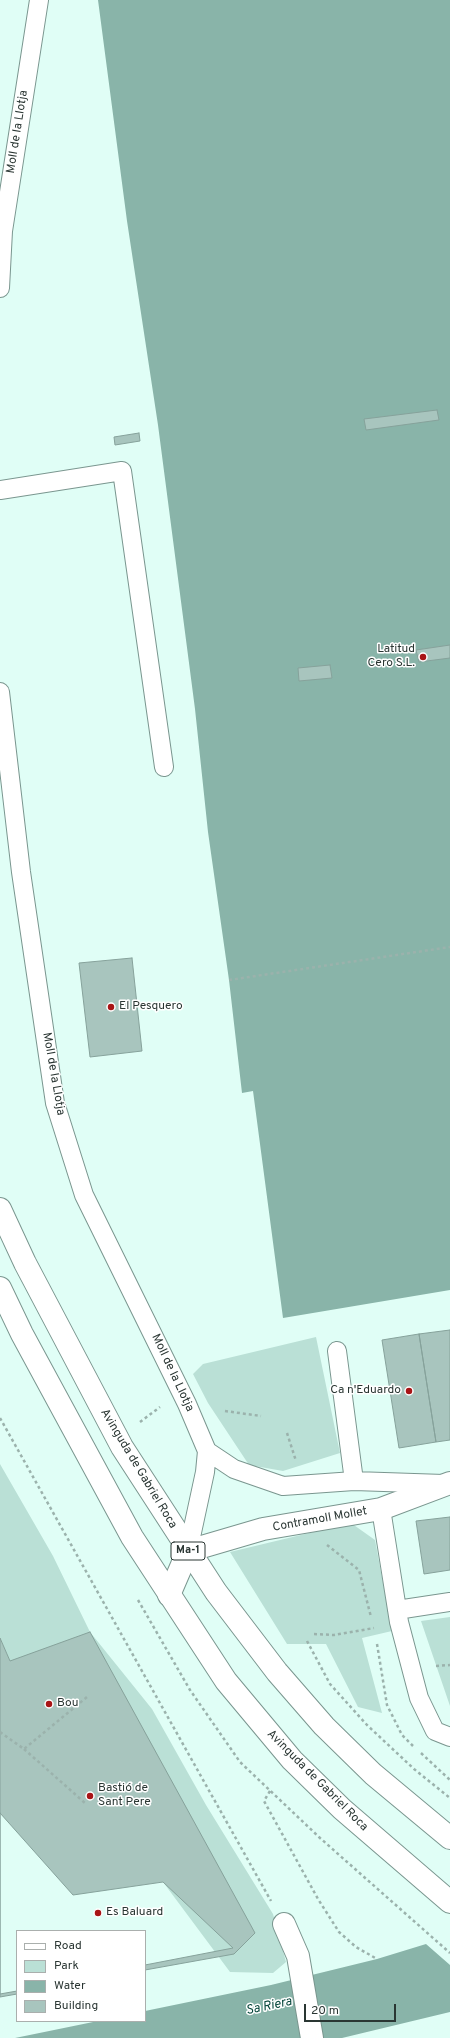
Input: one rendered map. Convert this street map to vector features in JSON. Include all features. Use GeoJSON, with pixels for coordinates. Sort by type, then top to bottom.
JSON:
{"type":"FeatureCollection","features":[{"type":"Feature","properties":{"kind":"main road","name":"Avinguda de Gabriel Roca"},"geometry":{"type":"LineString","coordinates":[[0,1209],[25,1263],[122,1447],[188,1551],[249,1637],[324,1726],[373,1774],[450,1838]]}},
{"type":"Feature","properties":{"kind":"main road","name":"Avinguda de Gabriel Roca"},"geometry":{"type":"LineString","coordinates":[[0,1288],[22,1334],[132,1537],[226,1681],[292,1760],[367,1832],[450,1902]]}},
{"type":"Feature","properties":{"kind":"main road","name":"Contramoll Mollet"},"geometry":{"type":"LineString","coordinates":[[188,1551],[263,1529],[380,1509],[448,1484]]}},
{"type":"Feature","properties":{"kind":"main road"},"geometry":{"type":"LineString","coordinates":[[169,1595],[188,1551]]}},
{"type":"Feature","properties":{"kind":"main road"},"geometry":{"type":"LineString","coordinates":[[284,1924],[298,1956],[312,2038]]}},
{"type":"Feature","properties":{"kind":"lane","name":"Moll de la Llotja"},"geometry":{"type":"LineString","coordinates":[[0,288],[3,231],[39,0]]}},
{"type":"Feature","properties":{"kind":"lane"},"geometry":{"type":"LineString","coordinates":[[0,490],[122,471],[164,767]]}},
{"type":"Feature","properties":{"kind":"lane","name":"Moll de la Llotja"},"geometry":{"type":"LineString","coordinates":[[0,692],[21,872],[55,1103],[84,1195],[180,1390],[207,1451],[205,1472],[188,1551]]}},
{"type":"Feature","properties":{"kind":"lane"},"geometry":{"type":"LineString","coordinates":[[337,1351],[354,1481]]}},
{"type":"Feature","properties":{"kind":"lane"},"geometry":{"type":"LineString","coordinates":[[207,1451],[234,1469],[283,1486],[354,1481],[448,1484]]}},
{"type":"Feature","properties":{"kind":"lane"},"geometry":{"type":"LineString","coordinates":[[380,1509],[397,1610],[419,1698],[435,1731],[450,1737]]}},
{"type":"Feature","properties":{"kind":"lane"},"geometry":{"type":"LineString","coordinates":[[397,1610],[450,1602]]}},
{"type":"Feature","properties":{"kind":"path"},"geometry":{"type":"LineString","coordinates":[[229,980],[450,947]]}},
{"type":"Feature","properties":{"kind":"path"},"geometry":{"type":"LineString","coordinates":[[225,1411],[261,1416]]}},
{"type":"Feature","properties":{"kind":"path"},"geometry":{"type":"LineString","coordinates":[[0,1418],[284,1924]]}},
{"type":"Feature","properties":{"kind":"path"},"geometry":{"type":"LineString","coordinates":[[287,1433],[298,1466]]}},
{"type":"Feature","properties":{"kind":"path"},"geometry":{"type":"LineString","coordinates":[[314,1634],[334,1635],[374,1628]]}},
{"type":"Feature","properties":{"kind":"path"},"geometry":{"type":"LineString","coordinates":[[307,1641],[330,1684],[367,1725],[414,1769],[450,1798]]}},
{"type":"Feature","properties":{"kind":"path"},"geometry":{"type":"LineString","coordinates":[[24,1749],[86,1697]]}},
{"type":"Feature","properties":{"kind":"path"},"geometry":{"type":"LineString","coordinates":[[0,1732],[24,1749],[86,1803]]}},
{"type":"Feature","properties":{"kind":"path"},"geometry":{"type":"LineString","coordinates":[[270,1791],[264,1801],[318,1899],[339,1932],[356,1947],[377,1959]]}},
{"type":"Feature","properties":{"kind":"path"},"geometry":{"type":"LineString","coordinates":[[431,1937],[450,1953]]}},
{"type":"Feature","properties":{"kind":"green space"},"geometry":{"type":"Polygon","coordinates":[[[316,1337],[340,1453],[283,1471],[249,1465],[208,1403],[193,1374],[203,1364],[316,1337]]]}},
{"type":"Feature","properties":{"kind":"green space"},"geometry":{"type":"Polygon","coordinates":[[[0,1464],[53,1556],[90,1632],[152,1709],[206,1805],[273,1914],[286,1962],[273,1973],[230,1972],[163,1882],[10,1661],[0,1638],[0,1464]]]}},
{"type":"Feature","properties":{"kind":"green space"},"geometry":{"type":"Polygon","coordinates":[[[351,1523],[375,1540],[392,1631],[362,1638],[382,1713],[358,1707],[326,1644],[287,1644],[230,1552],[351,1523]]]}},
{"type":"Feature","properties":{"kind":"green space"},"geometry":{"type":"Polygon","coordinates":[[[450,1617],[450,1706],[421,1621],[450,1617]]]}},
{"type":"Feature","properties":{"kind":"water"},"geometry":{"type":"Polygon","coordinates":[[[98,0],[450,0],[450,1290],[283,1318],[253,1091],[242,1093],[229,980],[208,832],[195,709],[158,425],[127,221],[98,0]]]}},
{"type":"Feature","properties":{"kind":"water","name":"Sa Riera"},"geometry":{"type":"Polygon","coordinates":[[[426,1944],[450,1965],[450,2012],[342,2038],[15,2038],[93,2022],[146,2022],[146,2011],[271,1985],[377,1959],[426,1944]]]}},
{"type":"Feature","properties":{"kind":"building"},"geometry":{"type":"Polygon","coordinates":[[[437,410],[439,420],[366,430],[364,419],[437,410]]]}},
{"type":"Feature","properties":{"kind":"building"},"geometry":{"type":"Polygon","coordinates":[[[139,433],[140,441],[115,445],[114,437],[139,433]]]}},
{"type":"Feature","properties":{"kind":"building"},"geometry":{"type":"Polygon","coordinates":[[[450,645],[450,658],[419,662],[416,650],[450,645]]]}},
{"type":"Feature","properties":{"kind":"building"},"geometry":{"type":"Polygon","coordinates":[[[330,665],[332,678],[299,681],[298,668],[330,665]]]}},
{"type":"Feature","properties":{"kind":"building","name":"El Pesquero"},"geometry":{"type":"Polygon","coordinates":[[[132,958],[142,1051],[90,1057],[79,963],[132,958]]]}},
{"type":"Feature","properties":{"kind":"building"},"geometry":{"type":"Polygon","coordinates":[[[450,1330],[450,1440],[436,1442],[419,1334],[450,1330]]]}},
{"type":"Feature","properties":{"kind":"building","name":"Ca n'Eduardo"},"geometry":{"type":"Polygon","coordinates":[[[419,1334],[436,1442],[399,1448],[382,1340],[419,1334]]]}},
{"type":"Feature","properties":{"kind":"building"},"geometry":{"type":"Polygon","coordinates":[[[450,1517],[450,1570],[424,1574],[416,1521],[450,1517]]]}},
{"type":"Feature","properties":{"kind":"building","name":"Bastió de Sant Pere"},"geometry":{"type":"Polygon","coordinates":[[[90,1632],[255,1933],[234,1954],[146,1970],[146,1930],[16,1930],[16,1994],[0,1997],[0,1638],[10,1661],[90,1632]]]}},
{"type":"Feature","properties":{"kind":"building","name":"Es Baluard"},"geometry":{"type":"Polygon","coordinates":[[[0,1813],[73,1895],[163,1882],[233,1948],[146,1965],[146,1930],[16,1930],[16,1991],[0,1994],[0,1813]]]}},
{"type":"Feature","properties":{"kind":"place","name":"Latitud Cero S.L."},"geometry":{"type":"Point","coordinates":[423,657]}},
{"type":"Feature","properties":{"kind":"place","name":"El Pesquero"},"geometry":{"type":"Point","coordinates":[111,1007]}},
{"type":"Feature","properties":{"kind":"place","name":"Ca n'Eduardo"},"geometry":{"type":"Point","coordinates":[409,1391]}},
{"type":"Feature","properties":{"kind":"place","name":"Bou"},"geometry":{"type":"Point","coordinates":[49,1704]}},
{"type":"Feature","properties":{"kind":"place","name":"Bastió de Sant Pere"},"geometry":{"type":"Point","coordinates":[90,1796]}},
{"type":"Feature","properties":{"kind":"place","name":"Es Baluard"},"geometry":{"type":"Point","coordinates":[98,1913]}}]}
